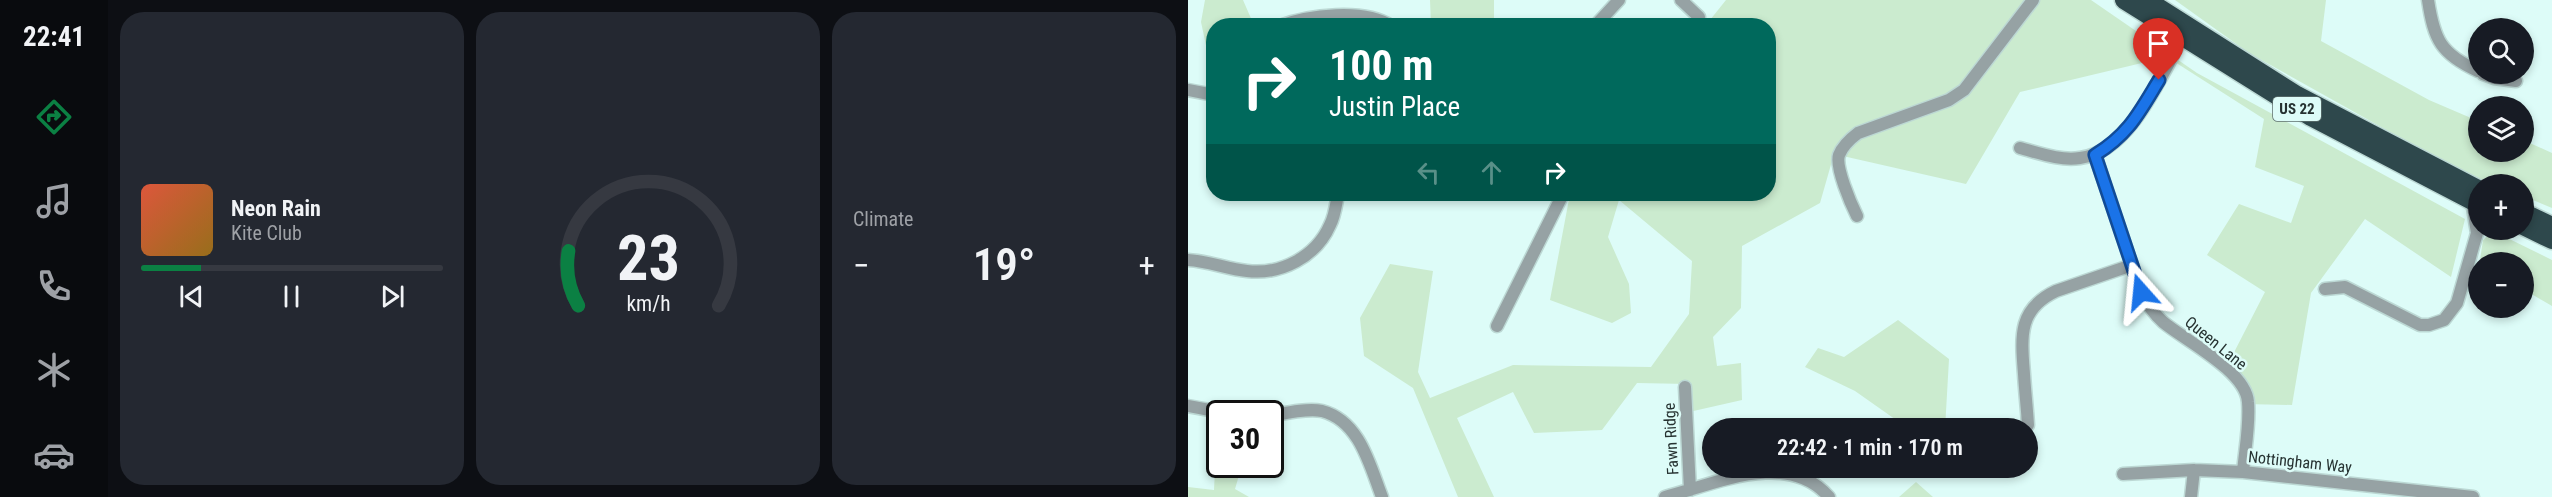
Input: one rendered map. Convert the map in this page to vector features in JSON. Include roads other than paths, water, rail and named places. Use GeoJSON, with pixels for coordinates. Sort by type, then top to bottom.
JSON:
{"type":"FeatureCollection","features":[{"type":"Feature","properties":{"kind":"highway","name":"US 22"},"geometry":{"type":"LineString","coordinates":[[2124,0],[2311,117],[2468,194]]}},
{"type":"Feature","properties":{"kind":"highway","name":"US 22"},"geometry":{"type":"LineString","coordinates":[[2147,0],[2297,95],[2468,193]]}},
{"type":"Feature","properties":{"kind":"highway"},"geometry":{"type":"LineString","coordinates":[[2534,211],[2552,217]]}},
{"type":"Feature","properties":{"kind":"highway"},"geometry":{"type":"LineString","coordinates":[[2534,217],[2552,226]]}},
{"type":"Feature","properties":{"kind":"highway"},"geometry":{"type":"LineString","coordinates":[[2534,231],[2552,240]]}},
{"type":"Feature","properties":{"kind":"street"},"geometry":{"type":"LineString","coordinates":[[1602,18],[1619,0]]}},
{"type":"Feature","properties":{"kind":"street"},"geometry":{"type":"LineString","coordinates":[[1682,0],[1699,16]]}},
{"type":"Feature","properties":{"kind":"street"},"geometry":{"type":"LineString","coordinates":[[1857,216],[1839,169],[1838,157],[1847,141],[1858,134],[1949,100],[1964,90],[2033,0]]}},
{"type":"Feature","properties":{"kind":"street"},"geometry":{"type":"LineString","coordinates":[[2428,0],[2438,39],[2449,55],[2468,65]]}},
{"type":"Feature","properties":{"kind":"street"},"geometry":{"type":"LineString","coordinates":[[1305,18],[1319,16],[1375,18]]}},
{"type":"Feature","properties":{"kind":"street"},"geometry":{"type":"LineString","coordinates":[[2020,148],[2058,158],[2078,159],[2095,155],[2112,144],[2129,129],[2182,38]]}},
{"type":"Feature","properties":{"kind":"street"},"geometry":{"type":"LineString","coordinates":[[1188,90],[1206,93]]}},
{"type":"Feature","properties":{"kind":"street","name":"Queen Lane"},"geometry":{"type":"LineString","coordinates":[[2095,155],[2141,292],[2151,310],[2163,322],[2232,373],[2243,387],[2248,401],[2243,472]]}},
{"type":"Feature","properties":{"kind":"street"},"geometry":{"type":"LineString","coordinates":[[1188,260],[1204,261],[1248,272],[1265,272],[1290,265],[1305,256],[1323,238],[1331,224],[1336,201]]}},
{"type":"Feature","properties":{"kind":"street"},"geometry":{"type":"LineString","coordinates":[[1497,326],[1560,201]]}},
{"type":"Feature","properties":{"kind":"street"},"geometry":{"type":"LineString","coordinates":[[2325,289],[2344,287],[2410,322],[2420,326],[2436,324],[2451,314],[2457,303],[2477,240]]}},
{"type":"Feature","properties":{"kind":"street"},"geometry":{"type":"LineString","coordinates":[[2027,418],[2021,345],[2022,331],[2030,311],[2046,296],[2056,291],[2132,264]]}},
{"type":"Feature","properties":{"kind":"street","name":"Fawn Ridge"},"geometry":{"type":"LineString","coordinates":[[1685,387],[1690,490]]}},
{"type":"Feature","properties":{"kind":"street"},"geometry":{"type":"LineString","coordinates":[[1188,406],[1206,409]]}},
{"type":"Feature","properties":{"kind":"street"},"geometry":{"type":"LineString","coordinates":[[1284,415],[1321,411],[1344,424],[1356,436],[1382,497]]}},
{"type":"Feature","properties":{"kind":"street"},"geometry":{"type":"LineString","coordinates":[[2191,497],[2194,470]]}},
{"type":"Feature","properties":{"kind":"street","name":"Nottingham Way"},"geometry":{"type":"LineString","coordinates":[[2123,474],[2194,470],[2243,472],[2473,497]]}},
{"type":"Feature","properties":{"kind":"street"},"geometry":{"type":"LineString","coordinates":[[1665,497],[1750,474],[1783,473],[1802,477],[1814,483],[1829,497]]}}]}
